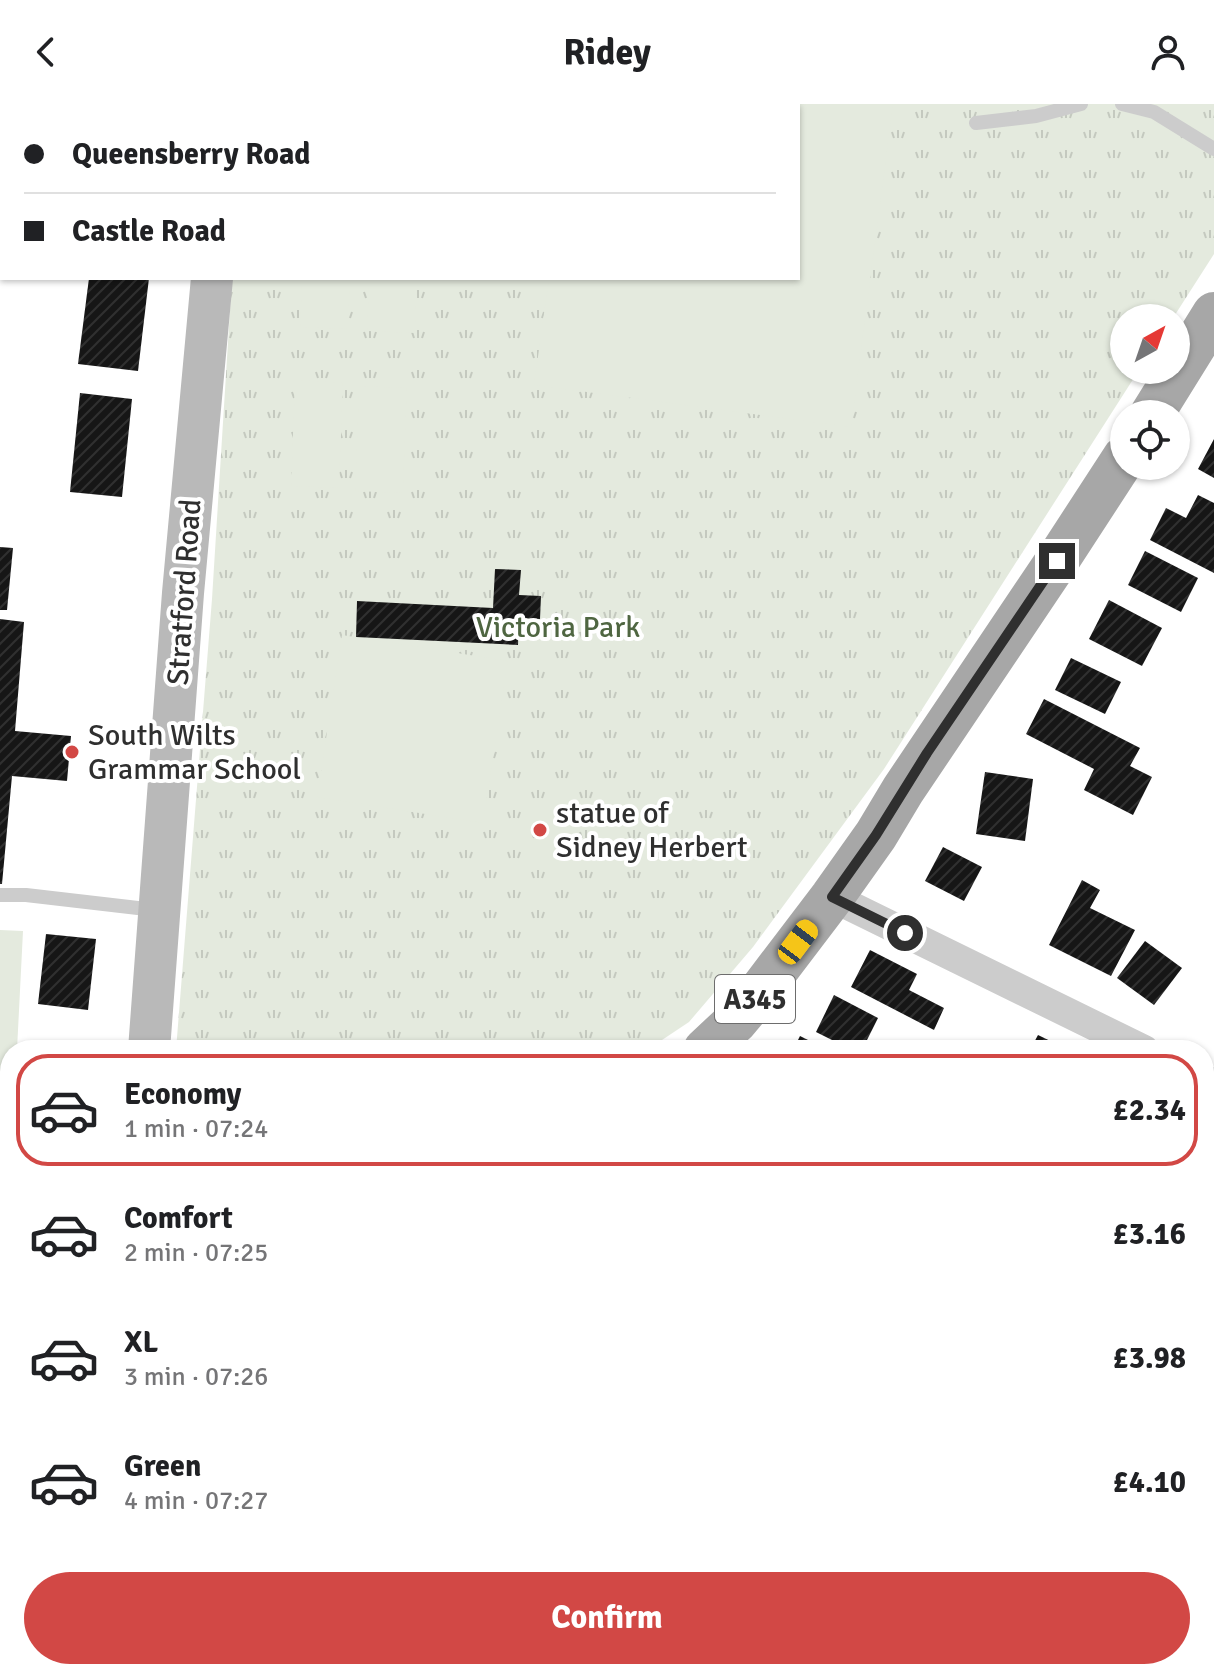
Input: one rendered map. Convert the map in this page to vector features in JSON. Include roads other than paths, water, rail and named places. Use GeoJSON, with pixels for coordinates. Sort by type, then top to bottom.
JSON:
{"type":"FeatureCollection","features":[{"type":"Feature","properties":{"kind":"main road"},"geometry":{"type":"LineString","coordinates":[[1161,400],[1214,314]]}},
{"type":"Feature","properties":{"kind":"main road","name":"A345"},"geometry":{"type":"LineString","coordinates":[[716,1040],[756,997],[876,835],[1110,480]]}},
{"type":"Feature","properties":{"kind":"street","name":"Stratford Road"},"geometry":{"type":"LineString","coordinates":[[150,1040],[183,593],[212,280]]}},
{"type":"Feature","properties":{"kind":"street"},"geometry":{"type":"LineString","coordinates":[[832,897],[1124,1040]]}},
{"type":"Feature","properties":{"kind":"lane"},"geometry":{"type":"LineString","coordinates":[[976,123],[1036,116],[1081,104]]}},
{"type":"Feature","properties":{"kind":"lane"},"geometry":{"type":"LineString","coordinates":[[1122,104],[1154,112],[1214,149]]}},
{"type":"Feature","properties":{"kind":"lane"},"geometry":{"type":"LineString","coordinates":[[0,895],[26,895],[159,910]]}},
{"type":"Feature","properties":{"kind":"place","name":"South Wilts Grammar School"},"geometry":{"type":"Point","coordinates":[72,752]}},
{"type":"Feature","properties":{"kind":"place","name":"statue of Sidney Herbert"},"geometry":{"type":"Point","coordinates":[540,830]}},
{"type":"Feature","properties":{"kind":"park label","name":"Victoria Park"},"geometry":{"type":"Point","coordinates":[558,627]}}]}
